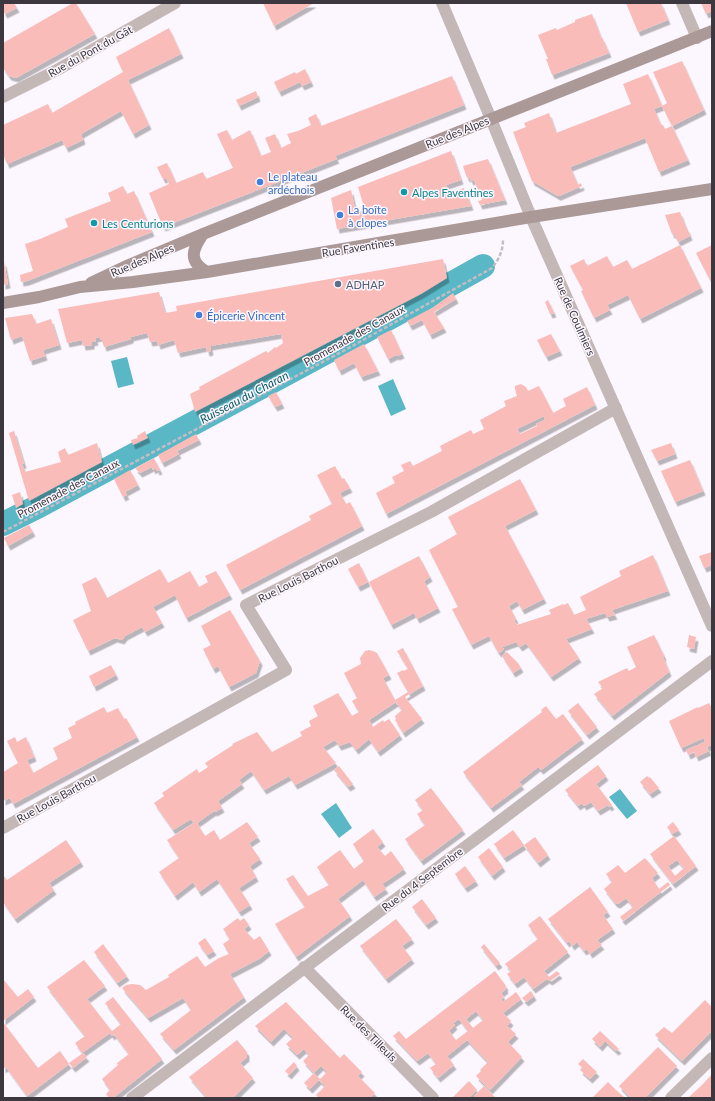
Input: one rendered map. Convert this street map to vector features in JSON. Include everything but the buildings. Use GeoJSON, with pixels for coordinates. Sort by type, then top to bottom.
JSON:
{"type":"FeatureCollection","features":[{"type":"Feature","properties":{"kind":"main road","name":"Rue des Alpes"},"geometry":{"type":"LineString","coordinates":[[80,287],[128,265],[203,234],[712,31]]}},
{"type":"Feature","properties":{"kind":"main road","name":"Rue Faventines"},"geometry":{"type":"LineString","coordinates":[[3,303],[39,297],[80,287],[133,282],[207,272],[712,189]]}},
{"type":"Feature","properties":{"kind":"main road"},"geometry":{"type":"LineString","coordinates":[[203,234],[195,246],[193,254],[195,262],[200,268],[207,272]]}},
{"type":"Feature","properties":{"kind":"street","name":"Rue du Pont du Gât"},"geometry":{"type":"LineString","coordinates":[[3,97],[57,70],[175,3]]}},
{"type":"Feature","properties":{"kind":"street","name":"Rue de Coulmiers"},"geometry":{"type":"LineString","coordinates":[[442,3],[531,218],[712,626]]}},
{"type":"Feature","properties":{"kind":"street"},"geometry":{"type":"LineString","coordinates":[[682,3],[697,38]]}},
{"type":"Feature","properties":{"kind":"street","name":"Rue Louis Barthou"},"geometry":{"type":"LineString","coordinates":[[3,828],[286,670],[246,605],[431,512],[616,408]]}},
{"type":"Feature","properties":{"kind":"street","name":"Rue du 4 Septembre"},"geometry":{"type":"LineString","coordinates":[[132,1098],[712,661]]}},
{"type":"Feature","properties":{"kind":"street","name":"Rue des Tilleuls"},"geometry":{"type":"LineString","coordinates":[[304,968],[434,1098]]}},
{"type":"Feature","properties":{"kind":"street"},"geometry":{"type":"LineString","coordinates":[[671,1098],[712,1058]]}},
{"type":"Feature","properties":{"kind":"path","name":"Promenade des Canaux"},"geometry":{"type":"LineString","coordinates":[[3,532],[347,349],[492,268],[503,248],[503,239]]}},
{"type":"Feature","properties":{"kind":"water"},"geometry":{"type":"Polygon","coordinates":[[[127,357],[134,384],[118,388],[111,361],[127,357]]]}},
{"type":"Feature","properties":{"kind":"water"},"geometry":{"type":"Polygon","coordinates":[[[393,379],[406,409],[391,416],[378,386],[393,379]]]}},
{"type":"Feature","properties":{"kind":"water"},"geometry":{"type":"Polygon","coordinates":[[[620,789],[637,811],[627,819],[609,797],[620,789]]]}},
{"type":"Feature","properties":{"kind":"water"},"geometry":{"type":"Polygon","coordinates":[[[336,803],[352,828],[339,838],[321,814],[336,803]]]}},
{"type":"Feature","properties":{"kind":"waterway","name":"Ruisseau du Charan"},"geometry":{"type":"LineString","coordinates":[[3,524],[317,357],[483,266]]}},
{"type":"Feature","properties":{"kind":"place","name":"Le plateau ardéchois"},"geometry":{"type":"Point","coordinates":[260,182]}},
{"type":"Feature","properties":{"kind":"place","name":"Alpes Faventines"},"geometry":{"type":"Point","coordinates":[404,192]}},
{"type":"Feature","properties":{"kind":"place","name":"La boîte à clopes"},"geometry":{"type":"Point","coordinates":[340,215]}},
{"type":"Feature","properties":{"kind":"place","name":"Les Centurions"},"geometry":{"type":"Point","coordinates":[94,223]}},
{"type":"Feature","properties":{"kind":"place","name":"ADHAP"},"geometry":{"type":"Point","coordinates":[338,284]}},
{"type":"Feature","properties":{"kind":"place","name":"Épicerie Vincent"},"geometry":{"type":"Point","coordinates":[199,315]}}]}
